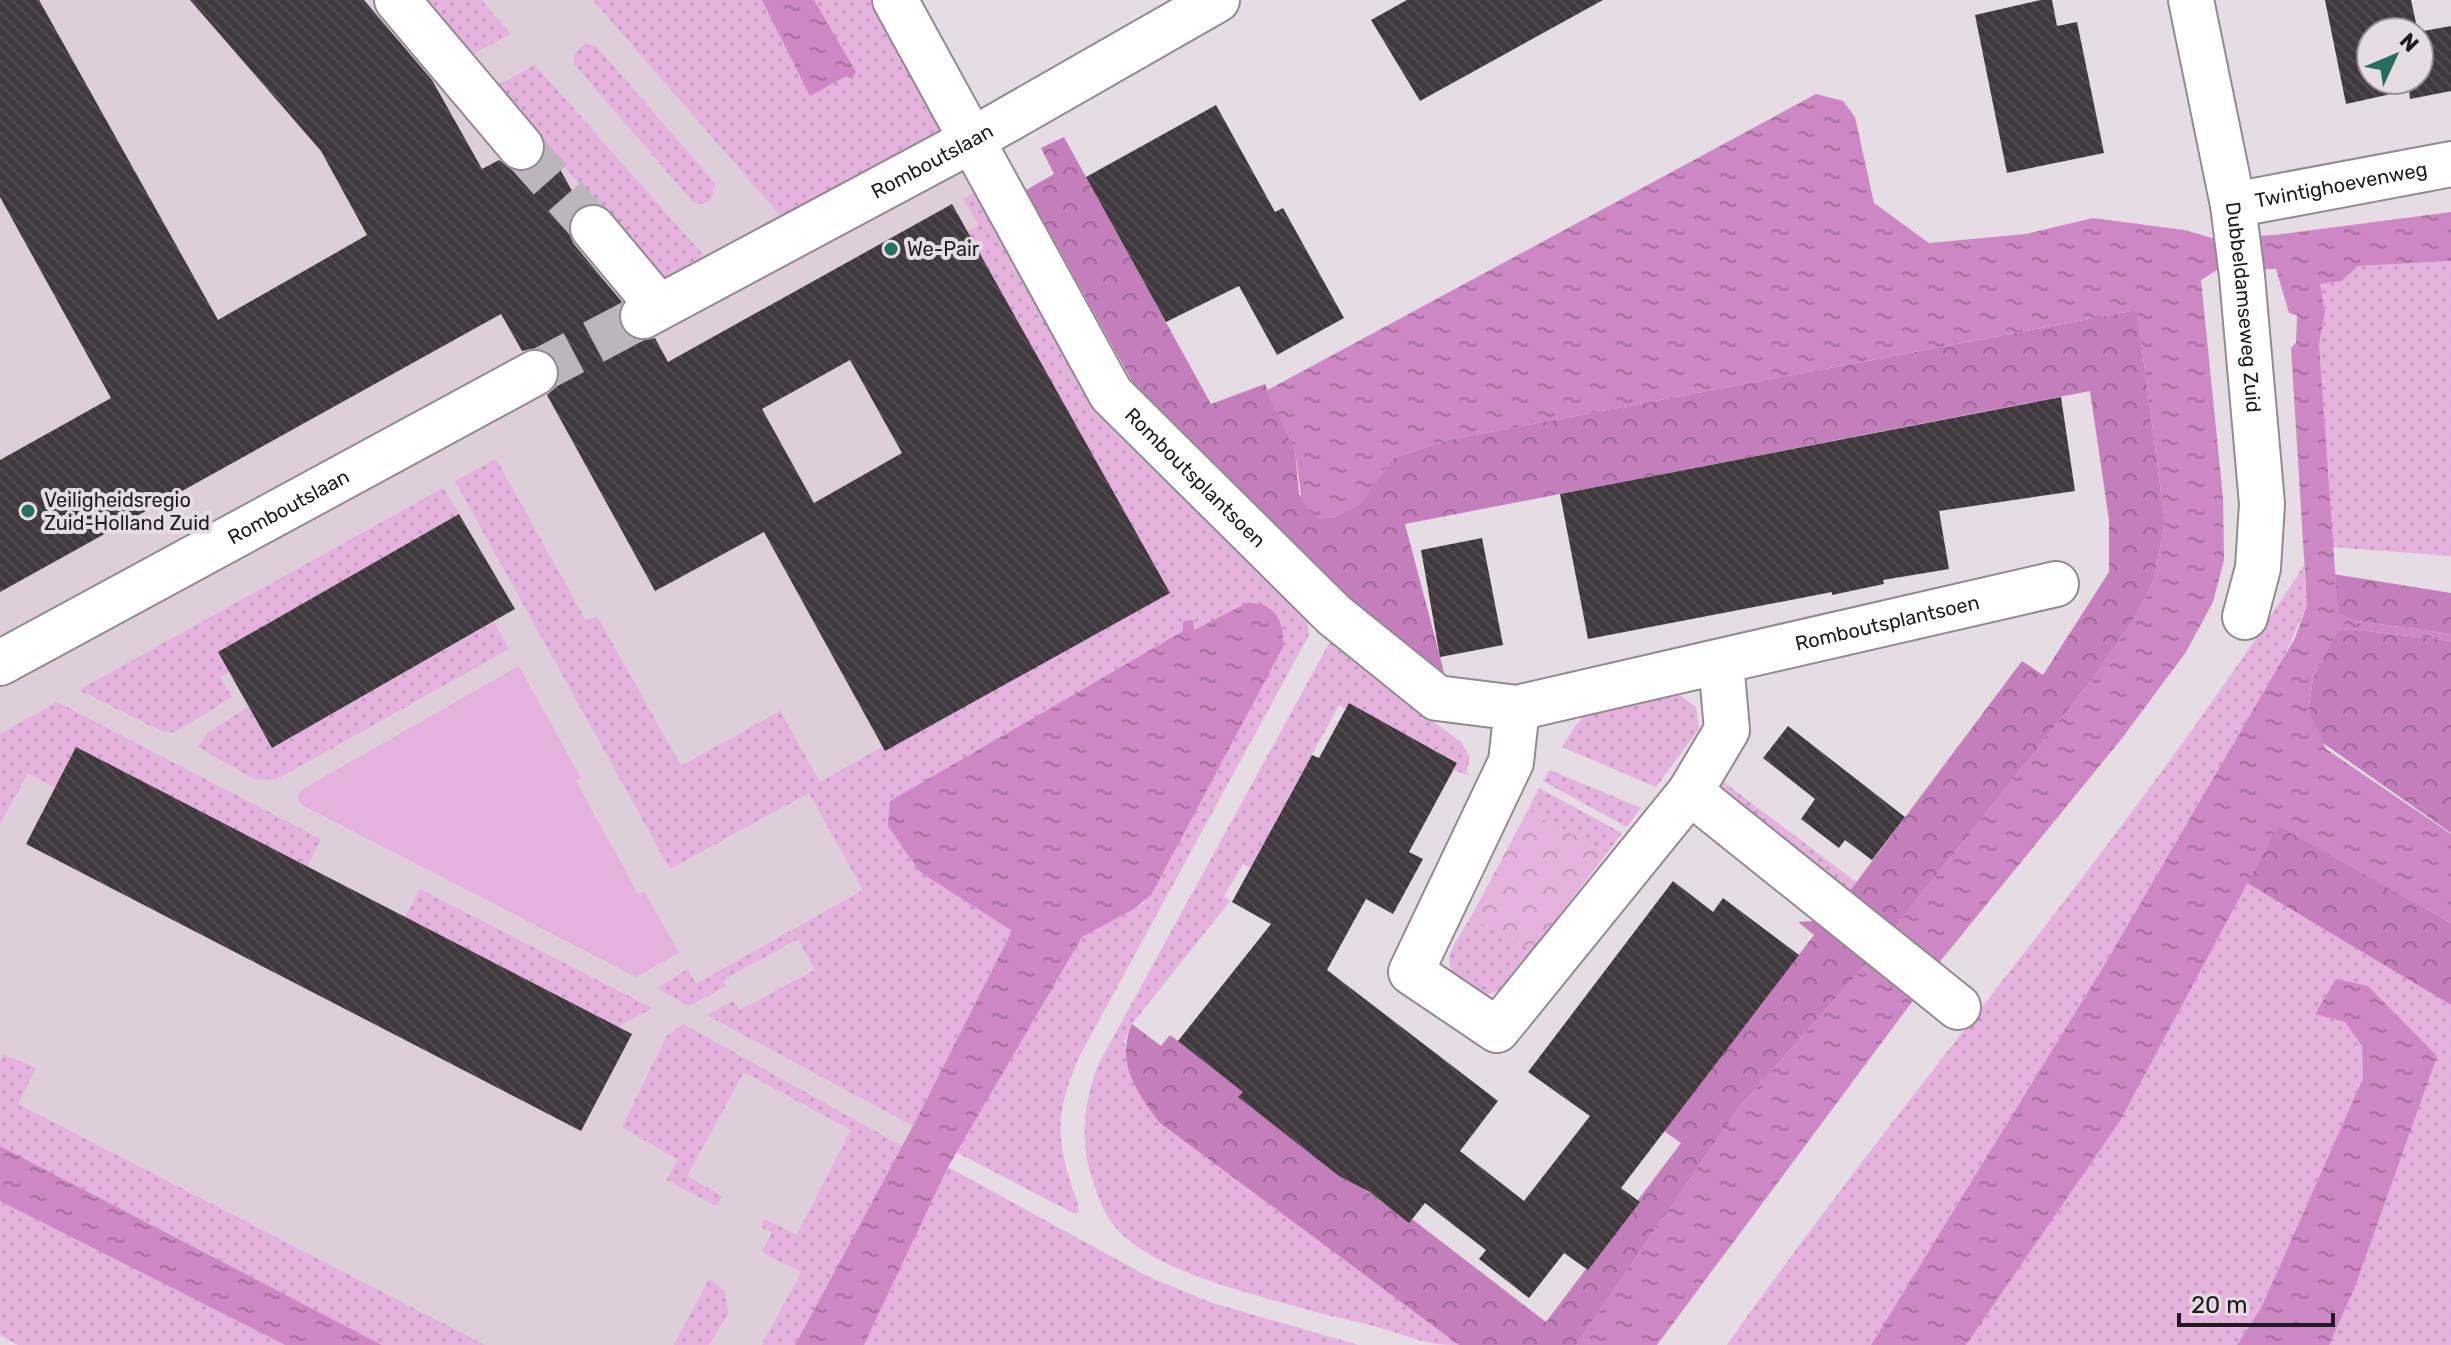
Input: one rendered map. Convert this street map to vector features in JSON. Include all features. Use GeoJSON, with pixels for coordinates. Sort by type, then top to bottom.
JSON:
{"type":"FeatureCollection","features":[{"type":"Feature","properties":{"kind":"street"},"geometry":{"type":"LineString","coordinates":[[397,0],[521,147]]}},
{"type":"Feature","properties":{"kind":"street","name":"Romboutsplantsoen"},"geometry":{"type":"LineString","coordinates":[[895,0],[1111,394],[1334,615],[1437,698],[1517,708],[2056,584]]}},
{"type":"Feature","properties":{"kind":"street","name":"Romboutslaan"},"geometry":{"type":"LineString","coordinates":[[593,228],[651,312],[761,256],[972,140],[1217,0]]}},
{"type":"Feature","properties":{"kind":"street","name":"Dubbeldamseweg Zuid"},"geometry":{"type":"LineString","coordinates":[[2191,0],[2235,218],[2262,504],[2258,568],[2245,617]]}},
{"type":"Feature","properties":{"kind":"street","name":"Twintighoevenweg"},"geometry":{"type":"LineString","coordinates":[[2235,218],[2451,164]]}},
{"type":"Feature","properties":{"kind":"street","name":"Romboutslaan"},"geometry":{"type":"LineString","coordinates":[[0,663],[535,373]]}},
{"type":"Feature","properties":{"kind":"street"},"geometry":{"type":"LineString","coordinates":[[1517,708],[1511,762],[1411,972],[1497,1030],[1690,792],[1727,730],[1721,662]]}},
{"type":"Feature","properties":{"kind":"street"},"geometry":{"type":"LineString","coordinates":[[1690,792],[1757,849],[1947,998]]}},
{"type":"Feature","properties":{"kind":"shaded area"},"geometry":{"type":"Polygon","coordinates":[[[0,0],[875,0],[1210,624],[802,1345],[453,1345],[0,1107],[0,0]]]}},
{"type":"Feature","properties":{"kind":"green space"},"geometry":{"type":"Polygon","coordinates":[[[420,0],[481,0],[511,34],[469,56],[420,0]]]}},
{"type":"Feature","properties":{"kind":"green space"},"geometry":{"type":"Polygon","coordinates":[[[593,0],[762,0],[810,96],[853,69],[814,0],[870,0],[944,132],[784,220],[593,0]]]}},
{"type":"Feature","properties":{"kind":"green space"},"geometry":{"type":"Polygon","coordinates":[[[585,44],[596,46],[715,183],[711,200],[702,204],[693,202],[574,64],[574,54],[585,44]]]}},
{"type":"Feature","properties":{"kind":"green space"},"geometry":{"type":"Polygon","coordinates":[[[535,65],[712,265],[671,289],[494,87],[535,65]]]}},
{"type":"Feature","properties":{"kind":"green space"},"geometry":{"type":"Polygon","coordinates":[[[1064,137],[1211,404],[1265,384],[1295,451],[1299,494],[1318,518],[1332,518],[1359,505],[1393,458],[1448,440],[2137,310],[2165,523],[2153,582],[2135,617],[2091,681],[1889,935],[1843,900],[2022,661],[2043,675],[2109,572],[2109,520],[2090,391],[1405,524],[1444,672],[1424,669],[1148,410],[1026,190],[1054,174],[1041,148],[1064,137]]]}},
{"type":"Feature","properties":{"kind":"green space"},"geometry":{"type":"Polygon","coordinates":[[[977,191],[1306,612],[1309,635],[1079,1057],[1065,1097],[1060,1130],[1065,1164],[1078,1204],[1079,1212],[1075,1214],[956,1152],[1082,937],[1144,903],[1256,603],[1247,604],[1193,630],[1184,630],[890,801],[920,872],[1012,931],[913,1126],[707,1015],[733,1001],[740,1010],[815,970],[798,939],[723,980],[726,986],[689,1006],[657,988],[688,969],[696,984],[863,890],[809,793],[670,869],[455,481],[496,459],[586,621],[597,616],[681,766],[780,711],[820,782],[882,747],[885,750],[1169,593],[967,232],[978,225],[963,199],[977,191]]]}},
{"type":"Feature","properties":{"kind":"green space"},"geometry":{"type":"Polygon","coordinates":[[[2451,261],[2451,556],[2332,547],[2319,344],[2325,312],[2319,284],[2342,281],[2358,266],[2451,261]]]}},
{"type":"Feature","properties":{"kind":"green space"},"geometry":{"type":"Polygon","coordinates":[[[443,488],[459,514],[218,652],[229,672],[220,677],[232,697],[175,732],[163,732],[79,690],[443,488]]]}},
{"type":"Feature","properties":{"kind":"green space"},"geometry":{"type":"Polygon","coordinates":[[[2304,565],[2307,605],[2281,664],[2105,964],[1871,1345],[1727,1345],[1871,1150],[2167,765],[2304,565]]]}},
{"type":"Feature","properties":{"kind":"green space"},"geometry":{"type":"Polygon","coordinates":[[[2333,574],[2451,593],[2451,634],[2357,621],[2338,614],[2333,574]]]}},
{"type":"Feature","properties":{"kind":"green space"},"geometry":{"type":"Polygon","coordinates":[[[494,622],[509,649],[277,779],[256,780],[198,747],[207,733],[248,707],[272,748],[494,622]]]}},
{"type":"Feature","properties":{"kind":"green space"},"geometry":{"type":"Polygon","coordinates":[[[2349,629],[2451,641],[2451,833],[2323,743],[2308,712],[2313,678],[2337,631],[2349,629]]]}},
{"type":"Feature","properties":{"kind":"green space"},"geometry":{"type":"Polygon","coordinates":[[[1332,638],[1395,693],[1462,743],[1470,758],[1466,773],[1473,777],[1454,770],[1457,762],[1349,704],[1346,709],[1339,705],[1250,868],[1243,864],[1224,896],[1230,901],[1132,1024],[1124,1042],[1160,1123],[1459,1345],[1426,1342],[1311,1311],[1204,1279],[1150,1255],[1128,1240],[1105,1213],[1085,1150],[1089,1093],[1098,1065],[1332,638]]]}},
{"type":"Feature","properties":{"kind":"green space"},"geometry":{"type":"Polygon","coordinates":[[[519,666],[581,778],[576,781],[638,894],[644,891],[679,953],[636,977],[302,805],[297,798],[301,790],[519,666]]]}},
{"type":"Feature","properties":{"kind":"green space"},"geometry":{"type":"Polygon","coordinates":[[[1677,693],[1696,707],[1699,729],[1656,787],[1562,747],[1587,713],[1677,693]]]}},
{"type":"Feature","properties":{"kind":"green space"},"geometry":{"type":"Polygon","coordinates":[[[57,702],[321,839],[307,867],[56,788],[28,773],[0,824],[0,734],[57,702]]]}},
{"type":"Feature","properties":{"kind":"green space"},"geometry":{"type":"Polygon","coordinates":[[[1550,770],[1641,808],[1627,827],[1543,781],[1550,770]]]}},
{"type":"Feature","properties":{"kind":"green space"},"geometry":{"type":"Polygon","coordinates":[[[1721,780],[1856,882],[1843,900],[1718,787],[1721,780]]]}},
{"type":"Feature","properties":{"kind":"green space"},"geometry":{"type":"Polygon","coordinates":[[[1539,788],[1622,833],[1607,853],[1528,810],[1539,788]]]}},
{"type":"Feature","properties":{"kind":"green space"},"geometry":{"type":"Polygon","coordinates":[[[1528,810],[1607,853],[1532,950],[1471,917],[1528,810]]]}},
{"type":"Feature","properties":{"kind":"green space"},"geometry":{"type":"Polygon","coordinates":[[[2278,825],[2451,923],[2451,1005],[2247,883],[2278,825]]]}},
{"type":"Feature","properties":{"kind":"green space"},"geometry":{"type":"Polygon","coordinates":[[[2247,883],[2451,1005],[2451,1345],[2329,1345],[2355,1287],[2436,1056],[2368,987],[2316,1014],[2345,1021],[2362,1046],[2363,1078],[2262,1306],[2237,1345],[1966,1345],[2120,1121],[2247,883]]]}},
{"type":"Feature","properties":{"kind":"green space"},"geometry":{"type":"Polygon","coordinates":[[[420,889],[652,1008],[618,1027],[405,917],[420,889]]]}},
{"type":"Feature","properties":{"kind":"green space"},"geometry":{"type":"Polygon","coordinates":[[[1471,917],[1532,950],[1501,990],[1483,996],[1458,977],[1449,962],[1455,944],[1471,917]]]}},
{"type":"Feature","properties":{"kind":"green space"},"geometry":{"type":"Polygon","coordinates":[[[1827,920],[1873,956],[1738,1109],[1576,1345],[1459,1345],[1160,1123],[1137,1089],[1127,1064],[1127,1038],[1132,1024],[1161,1046],[1170,1035],[1244,1091],[1239,1097],[1409,1222],[1412,1219],[1546,1322],[1681,1143],[1664,1131],[1814,935],[1798,922],[1827,920]]]}},
{"type":"Feature","properties":{"kind":"green space"},"geometry":{"type":"Polygon","coordinates":[[[683,1024],[902,1146],[795,1345],[762,1345],[801,1272],[762,1252],[772,1232],[761,1227],[765,1219],[797,1235],[851,1130],[744,1072],[687,1176],[722,1196],[716,1206],[667,1180],[677,1159],[622,1127],[666,1037],[683,1024]]]}},
{"type":"Feature","properties":{"kind":"green space"},"geometry":{"type":"Polygon","coordinates":[[[3,1054],[36,1068],[18,1104],[485,1345],[382,1345],[0,1146],[0,1061],[3,1054]]]}},
{"type":"Feature","properties":{"kind":"green space"},"geometry":{"type":"Polygon","coordinates":[[[948,1167],[1147,1276],[1209,1302],[1358,1345],[864,1345],[948,1167]]]}},
{"type":"Feature","properties":{"kind":"green space"},"geometry":{"type":"Polygon","coordinates":[[[0,1201],[285,1345],[18,1345],[0,1335],[0,1201]]]}},
{"type":"Feature","properties":{"kind":"green space"},"geometry":{"type":"Polygon","coordinates":[[[709,1279],[725,1291],[728,1314],[709,1345],[674,1345],[709,1279]]]}},
{"type":"Feature","properties":{"kind":"water"},"geometry":{"type":"Polygon","coordinates":[[[762,0],[814,0],[856,72],[852,79],[846,76],[810,96],[762,0]]]}},
{"type":"Feature","properties":{"kind":"water"},"geometry":{"type":"Polygon","coordinates":[[[1816,94],[1843,101],[1855,117],[1874,203],[1929,243],[2026,234],[2093,218],[2184,230],[2212,238],[2274,235],[2451,212],[2451,261],[2358,266],[2342,281],[2320,284],[2325,312],[2319,344],[2338,613],[2357,621],[2451,634],[2451,641],[2349,629],[2337,631],[2313,678],[2308,711],[2326,749],[2451,834],[2451,923],[2278,826],[2120,1121],[1966,1345],[1871,1345],[2105,964],[2295,638],[2307,605],[2291,348],[2296,343],[2297,315],[2289,313],[2276,269],[2217,270],[2201,280],[2223,498],[2224,560],[2213,602],[2186,652],[2123,737],[1938,964],[1889,935],[2091,681],[2135,617],[2153,582],[2165,523],[2137,310],[1448,440],[1393,458],[1360,505],[1332,518],[1318,518],[1302,502],[1295,451],[1266,391],[1816,94]]]}},
{"type":"Feature","properties":{"kind":"water"},"geometry":{"type":"Polygon","coordinates":[[[1247,603],[1264,606],[1276,615],[1282,629],[1283,647],[1151,895],[1134,909],[1082,937],[948,1167],[864,1345],[795,1345],[913,1126],[1012,931],[920,872],[888,826],[890,801],[1183,631],[1183,621],[1193,620],[1194,630],[1247,603]]]}},
{"type":"Feature","properties":{"kind":"water"},"geometry":{"type":"Polygon","coordinates":[[[1873,956],[1920,991],[1657,1345],[1576,1345],[1738,1109],[1873,956]]]}},
{"type":"Feature","properties":{"kind":"water"},"geometry":{"type":"Polygon","coordinates":[[[2336,979],[2368,986],[2437,1056],[2355,1287],[2329,1345],[2237,1345],[2262,1306],[2363,1078],[2362,1046],[2345,1022],[2315,1014],[2336,979]]]}},
{"type":"Feature","properties":{"kind":"water"},"geometry":{"type":"Polygon","coordinates":[[[0,1146],[382,1345],[285,1345],[0,1201],[0,1146]]]}},
{"type":"Feature","properties":{"kind":"building"},"geometry":{"type":"Polygon","coordinates":[[[0,0],[39,0],[218,320],[367,235],[321,151],[190,0],[364,0],[432,80],[482,169],[499,160],[512,170],[526,171],[538,166],[546,144],[581,207],[569,220],[573,243],[622,302],[618,314],[621,328],[629,337],[641,341],[655,338],[668,362],[952,204],[1170,593],[885,751],[764,532],[655,591],[547,395],[556,387],[560,374],[557,360],[549,352],[536,348],[522,351],[501,314],[0,592],[0,460],[111,398],[0,197],[0,0]],[[850,360],[762,409],[814,503],[902,453],[850,360]]]}},
{"type":"Feature","properties":{"kind":"building"},"geometry":{"type":"Polygon","coordinates":[[[1407,0],[1603,0],[1420,101],[1371,20],[1407,0]]]}},
{"type":"Feature","properties":{"kind":"building"},"geometry":{"type":"Polygon","coordinates":[[[2052,0],[2057,26],[2077,22],[2104,153],[2007,173],[1975,15],[2052,0]]]}},
{"type":"Feature","properties":{"kind":"building"},"geometry":{"type":"Polygon","coordinates":[[[2325,0],[2411,0],[2414,16],[2355,16],[2355,96],[2382,96],[2346,104],[2325,0]]]}},
{"type":"Feature","properties":{"kind":"building"},"geometry":{"type":"Polygon","coordinates":[[[2451,26],[2451,91],[2435,94],[2435,29],[2451,26]]]}},
{"type":"Feature","properties":{"kind":"building"},"geometry":{"type":"Polygon","coordinates":[[[1216,105],[1275,212],[1283,208],[1344,318],[1277,355],[1239,286],[1166,322],[1086,177],[1216,105]]]}},
{"type":"Feature","properties":{"kind":"building"},"geometry":{"type":"Polygon","coordinates":[[[2061,397],[2075,491],[1939,511],[1949,569],[1883,580],[1884,584],[1832,595],[1832,592],[1588,639],[1560,494],[2061,397]]]}},
{"type":"Feature","properties":{"kind":"building"},"geometry":{"type":"Polygon","coordinates":[[[459,514],[515,609],[272,748],[218,652],[459,514]]]}},
{"type":"Feature","properties":{"kind":"building"},"geometry":{"type":"Polygon","coordinates":[[[1482,538],[1503,645],[1440,657],[1421,550],[1482,538]]]}},
{"type":"Feature","properties":{"kind":"building"},"geometry":{"type":"Polygon","coordinates":[[[1349,703],[1457,763],[1409,852],[1423,859],[1393,914],[1366,899],[1327,970],[1498,1101],[1460,1151],[1524,1201],[1590,1116],[1528,1072],[1673,881],[1713,912],[1723,898],[1799,955],[1621,1188],[1640,1202],[1588,1270],[1564,1253],[1529,1298],[1479,1259],[1486,1250],[1425,1203],[1409,1223],[1368,1191],[1339,1176],[1238,1097],[1243,1092],[1178,1041],[1271,924],[1232,902],[1312,755],[1319,758],[1349,703]]]}},
{"type":"Feature","properties":{"kind":"building"},"geometry":{"type":"Polygon","coordinates":[[[1788,726],[1905,817],[1872,860],[1845,840],[1839,848],[1801,819],[1815,799],[1763,758],[1788,726]]]}},
{"type":"Feature","properties":{"kind":"building"},"geometry":{"type":"Polygon","coordinates":[[[76,747],[632,1034],[581,1131],[26,844],[76,747]]]}},
{"type":"Feature","properties":{"kind":"tunnel"},"geometry":{"type":"LineString","coordinates":[[521,147],[593,228]]}},
{"type":"Feature","properties":{"kind":"tunnel"},"geometry":{"type":"LineString","coordinates":[[535,373],[643,316]]}},
{"type":"Feature","properties":{"kind":"place","name":"We-Pair"},"geometry":{"type":"Point","coordinates":[891,249]}},
{"type":"Feature","properties":{"kind":"place","name":"Veiligheidsregio Zuid-Holland Zuid"},"geometry":{"type":"Point","coordinates":[28,511]}}]}
